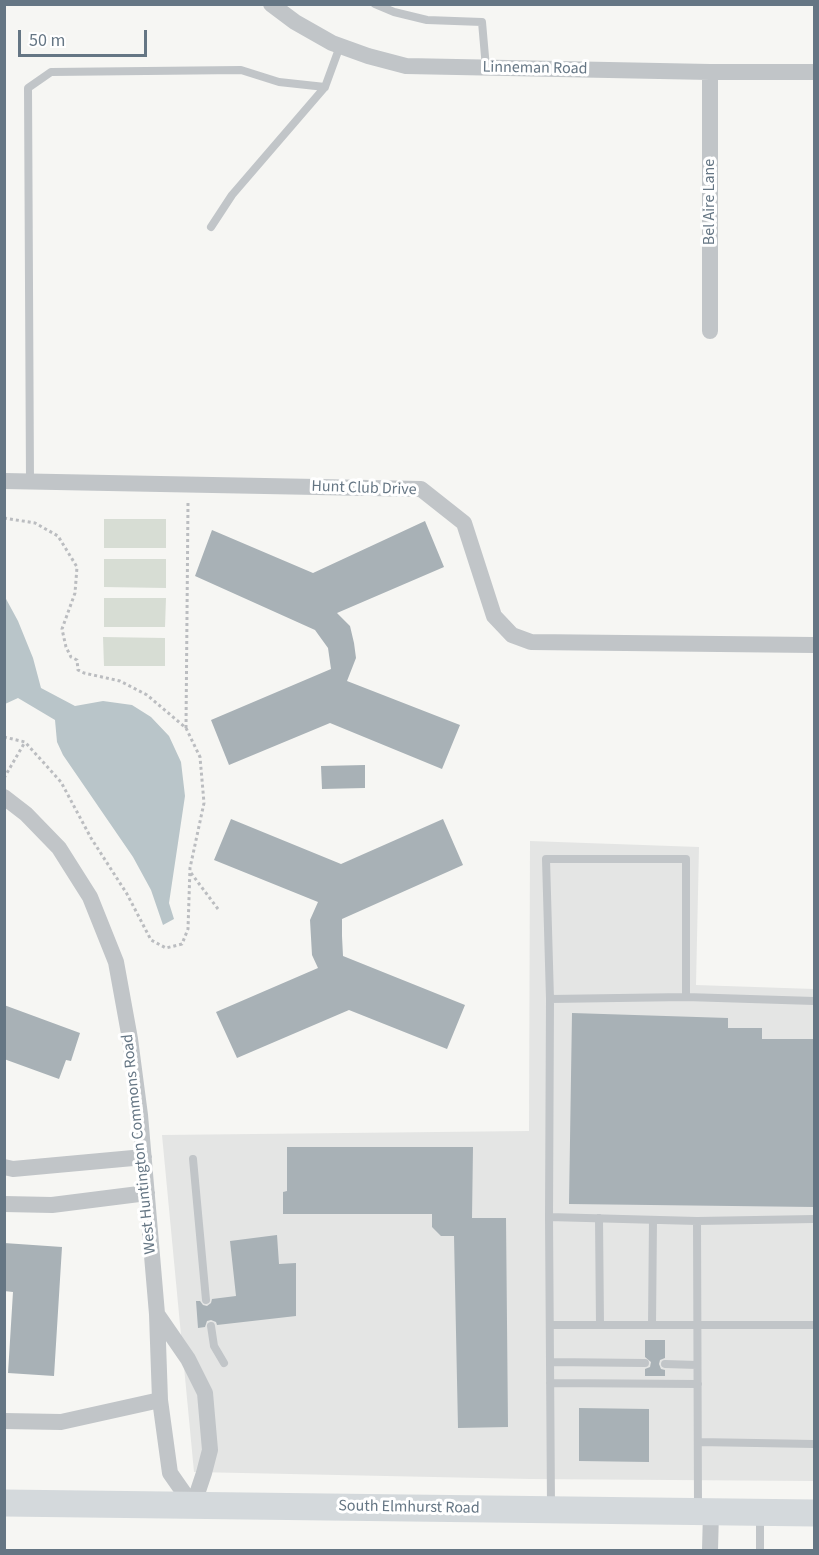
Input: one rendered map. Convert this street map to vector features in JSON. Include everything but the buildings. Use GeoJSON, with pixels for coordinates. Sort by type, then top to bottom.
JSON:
{"type":"FeatureCollection","features":[{"type":"Feature","properties":{"kind":"main road","name":"South Elmhurst Road"},"geometry":{"type":"LineString","coordinates":[[4,1503],[814,1513]]}},
{"type":"Feature","properties":{"kind":"street","name":"Linneman Road"},"geometry":{"type":"LineString","coordinates":[[271,4],[295,22],[340,46],[406,66],[814,72]]}},
{"type":"Feature","properties":{"kind":"street","name":"Bel Aire Lane"},"geometry":{"type":"LineString","coordinates":[[710,72],[710,331]]}},
{"type":"Feature","properties":{"kind":"street","name":"Hunt Club Drive"},"geometry":{"type":"LineString","coordinates":[[4,481],[421,489],[464,523],[494,616],[512,635],[531,642],[814,645]]}},
{"type":"Feature","properties":{"kind":"street","name":"West Huntington Commons Road"},"geometry":{"type":"LineString","coordinates":[[4,797],[26,814],[59,848],[90,897],[116,962],[130,1039],[144,1157],[157,1314],[160,1400],[170,1473],[193,1506]]}},
{"type":"Feature","properties":{"kind":"street"},"geometry":{"type":"LineString","coordinates":[[4,1167],[23,1168],[144,1157]]}},
{"type":"Feature","properties":{"kind":"street"},"geometry":{"type":"LineString","coordinates":[[4,1204],[52,1205],[147,1194]]}},
{"type":"Feature","properties":{"kind":"street","name":"West Huntington Commons Road"},"geometry":{"type":"LineString","coordinates":[[157,1314],[188,1359],[205,1393],[210,1450],[193,1506]]}},
{"type":"Feature","properties":{"kind":"street"},"geometry":{"type":"LineString","coordinates":[[4,1420],[61,1422],[160,1400]]}},
{"type":"Feature","properties":{"kind":"street"},"geometry":{"type":"LineString","coordinates":[[704,1512],[710,1551]]}},
{"type":"Feature","properties":{"kind":"lane"},"geometry":{"type":"LineString","coordinates":[[375,4],[394,12],[427,20],[482,22],[486,68]]}},
{"type":"Feature","properties":{"kind":"lane"},"geometry":{"type":"LineString","coordinates":[[211,226],[232,195],[325,87],[340,46]]}},
{"type":"Feature","properties":{"kind":"lane"},"geometry":{"type":"LineString","coordinates":[[30,481],[28,88],[51,72],[241,70],[279,82],[325,87]]}},
{"type":"Feature","properties":{"kind":"lane"},"geometry":{"type":"LineString","coordinates":[[551,1510],[550,999],[546,860],[686,859],[686,997]]}},
{"type":"Feature","properties":{"kind":"lane"},"geometry":{"type":"LineString","coordinates":[[550,999],[686,997],[814,1001]]}},
{"type":"Feature","properties":{"kind":"lane"},"geometry":{"type":"LineString","coordinates":[[193,1159],[206,1300]]}},
{"type":"Feature","properties":{"kind":"lane"},"geometry":{"type":"LineString","coordinates":[[549,1217],[697,1221],[814,1219]]}},
{"type":"Feature","properties":{"kind":"lane"},"geometry":{"type":"LineString","coordinates":[[599,1218],[600,1325]]}},
{"type":"Feature","properties":{"kind":"lane"},"geometry":{"type":"LineString","coordinates":[[652,1325],[653,1220]]}},
{"type":"Feature","properties":{"kind":"lane"},"geometry":{"type":"LineString","coordinates":[[697,1221],[698,1442],[704,1512]]}},
{"type":"Feature","properties":{"kind":"lane"},"geometry":{"type":"LineString","coordinates":[[550,1325],[814,1325]]}},
{"type":"Feature","properties":{"kind":"lane"},"geometry":{"type":"LineString","coordinates":[[211,1326],[214,1346],[224,1363]]}},
{"type":"Feature","properties":{"kind":"lane"},"geometry":{"type":"LineString","coordinates":[[550,1362],[645,1363]]}},
{"type":"Feature","properties":{"kind":"lane"},"geometry":{"type":"LineString","coordinates":[[665,1364],[697,1365]]}},
{"type":"Feature","properties":{"kind":"lane"},"geometry":{"type":"LineString","coordinates":[[550,1383],[698,1384]]}},
{"type":"Feature","properties":{"kind":"lane"},"geometry":{"type":"LineString","coordinates":[[698,1442],[814,1444]]}},
{"type":"Feature","properties":{"kind":"lane"},"geometry":{"type":"LineString","coordinates":[[760,1512],[760,1551]]}},
{"type":"Feature","properties":{"kind":"path"},"geometry":{"type":"LineString","coordinates":[[186,728],[188,484]]}},
{"type":"Feature","properties":{"kind":"path"},"geometry":{"type":"LineString","coordinates":[[4,518],[35,523],[58,536],[77,567],[75,593],[62,629],[66,647],[71,657],[77,660],[78,670],[84,674],[120,681],[147,695],[186,728],[200,757],[204,803],[190,872],[188,929],[182,945],[166,948],[151,940],[127,894],[91,838],[61,782],[25,742],[4,737]]}},
{"type":"Feature","properties":{"kind":"path"},"geometry":{"type":"LineString","coordinates":[[4,778],[25,742]]}},
{"type":"Feature","properties":{"kind":"path"},"geometry":{"type":"LineString","coordinates":[[190,872],[218,909]]}},
{"type":"Feature","properties":{"kind":"shaded area"},"geometry":{"type":"Polygon","coordinates":[[[104,519],[166,519],[166,548],[104,548],[104,519]]]}},
{"type":"Feature","properties":{"kind":"shaded area"},"geometry":{"type":"Polygon","coordinates":[[[104,559],[166,559],[166,588],[104,587],[104,559]]]}},
{"type":"Feature","properties":{"kind":"shaded area"},"geometry":{"type":"Polygon","coordinates":[[[5,597],[18,621],[33,658],[41,688],[75,706],[103,701],[132,705],[151,717],[169,736],[181,762],[185,796],[169,903],[174,919],[163,925],[151,890],[133,857],[63,755],[57,742],[55,720],[18,698],[5,704],[5,597]]]}},
{"type":"Feature","properties":{"kind":"shaded area"},"geometry":{"type":"Polygon","coordinates":[[[104,598],[166,598],[165,627],[104,627],[104,598]]]}},
{"type":"Feature","properties":{"kind":"shaded area"},"geometry":{"type":"Polygon","coordinates":[[[103,637],[165,638],[165,666],[104,666],[103,637]]]}},
{"type":"Feature","properties":{"kind":"shaded area"},"geometry":{"type":"Polygon","coordinates":[[[530,841],[699,847],[696,985],[814,989],[814,1481],[530,1479],[194,1472],[162,1135],[529,1131],[530,841]]]}}]}
